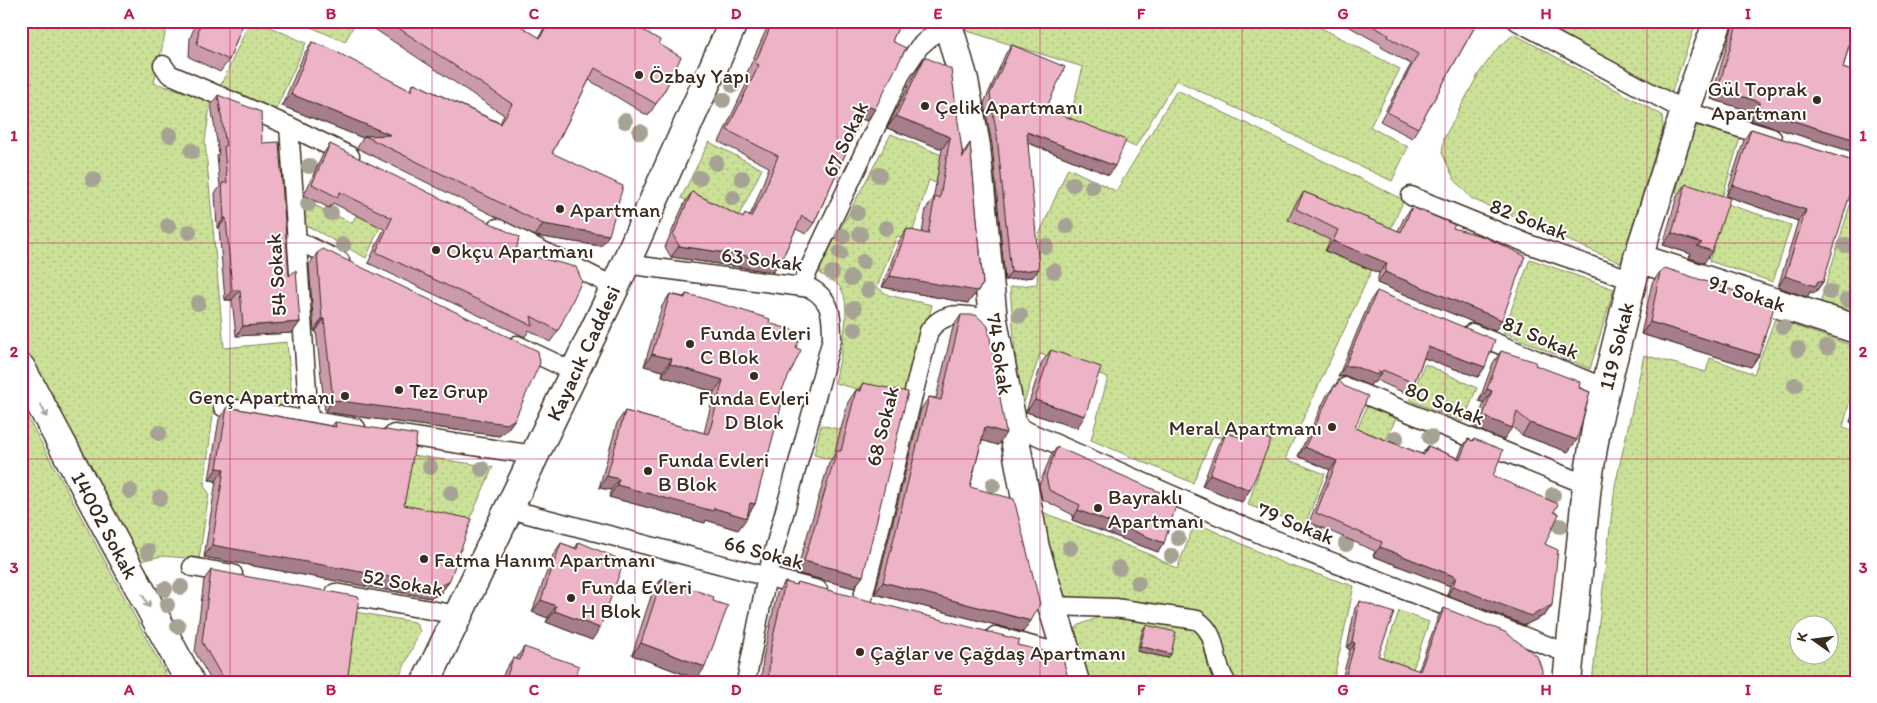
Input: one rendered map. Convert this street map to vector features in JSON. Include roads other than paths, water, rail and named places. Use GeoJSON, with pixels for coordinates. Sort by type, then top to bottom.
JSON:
{"type":"FeatureCollection","features":[{"type":"Feature","properties":{"kind":"street","name":"Kayacık Caddesi"},"geometry":{"type":"LineString","coordinates":[[426,682],[620,275],[734,21]]}},
{"type":"Feature","properties":{"kind":"street","name":"119 Sokak"},"geometry":{"type":"LineString","coordinates":[[1567,682],[1568,654],[1587,485],[1605,388],[1635,269],[1685,111],[1718,21]]}},
{"type":"Feature","properties":{"kind":"street","name":"74 Sokak"},"geometry":{"type":"LineString","coordinates":[[947,22],[964,80],[976,146],[993,320],[1034,548],[1075,682]]}},
{"type":"Feature","properties":{"kind":"street","name":"91 Sokak"},"geometry":{"type":"LineString","coordinates":[[1635,269],[1856,328]]}},
{"type":"Feature","properties":{"kind":"street","name":"14002 Sokak"},"geometry":{"type":"LineString","coordinates":[[21,368],[190,682]]}},
{"type":"Feature","properties":{"kind":"lane"},"geometry":{"type":"LineString","coordinates":[[1517,21],[1685,111],[1789,143]]}},
{"type":"Feature","properties":{"kind":"lane","name":"67 Sokak"},"geometry":{"type":"LineString","coordinates":[[801,286],[901,74],[919,47],[947,22]]}},
{"type":"Feature","properties":{"kind":"lane"},"geometry":{"type":"LineString","coordinates":[[163,65],[169,74],[289,126],[368,165]]}},
{"type":"Feature","properties":{"kind":"lane","name":"54 Sokak"},"geometry":{"type":"LineString","coordinates":[[289,126],[309,421]]}},
{"type":"Feature","properties":{"kind":"lane","name":"82 Sokak"},"geometry":{"type":"LineString","coordinates":[[1412,196],[1531,245],[1635,269]]}},
{"type":"Feature","properties":{"kind":"lane","name":"63 Sokak"},"geometry":{"type":"LineString","coordinates":[[483,221],[620,275],[801,286],[819,292],[828,304],[832,313],[832,339],[767,576],[746,682]]}},
{"type":"Feature","properties":{"kind":"lane"},"geometry":{"type":"LineString","coordinates":[[296,240],[358,270]]}},
{"type":"Feature","properties":{"kind":"lane","name":"68 Sokak"},"geometry":{"type":"LineString","coordinates":[[862,601],[929,331],[940,319],[952,314],[993,320]]}},
{"type":"Feature","properties":{"kind":"lane","name":"81 Sokak"},"geometry":{"type":"LineString","coordinates":[[1459,327],[1605,388]]}},
{"type":"Feature","properties":{"kind":"lane"},"geometry":{"type":"LineString","coordinates":[[502,338],[574,372]]}},
{"type":"Feature","properties":{"kind":"lane","name":"80 Sokak"},"geometry":{"type":"LineString","coordinates":[[1342,386],[1587,485]]}},
{"type":"Feature","properties":{"kind":"lane"},"geometry":{"type":"LineString","coordinates":[[223,407],[534,455]]}},
{"type":"Feature","properties":{"kind":"lane","name":"79 Sokak"},"geometry":{"type":"LineString","coordinates":[[1011,424],[1265,536],[1568,654]]}},
{"type":"Feature","properties":{"kind":"lane","name":"66 Sokak"},"geometry":{"type":"LineString","coordinates":[[509,509],[881,606]]}},
{"type":"Feature","properties":{"kind":"lane"},"geometry":{"type":"LineString","coordinates":[[192,567],[251,578]]}},
{"type":"Feature","properties":{"kind":"lane","name":"52 Sokak"},"geometry":{"type":"LineString","coordinates":[[320,590],[458,615]]}},
{"type":"Feature","properties":{"kind":"lane"},"geometry":{"type":"LineString","coordinates":[[1051,606],[1115,608],[1197,620],[1205,625],[1212,634],[1215,659],[1226,682]]}},
{"type":"Feature","properties":{"kind":"lane"},"geometry":{"type":"LineString","coordinates":[[983,633],[1066,655]]}},
{"type":"Feature","properties":{"kind":"place","name":"Özbay Yapı"},"geometry":{"type":"Point","coordinates":[639,75]}},
{"type":"Feature","properties":{"kind":"place","name":"Gül Toprak Apartmanı"},"geometry":{"type":"Point","coordinates":[1817,100]}},
{"type":"Feature","properties":{"kind":"place","name":"Çelik Apartmanı"},"geometry":{"type":"Point","coordinates":[925,106]}},
{"type":"Feature","properties":{"kind":"place","name":"Apartman"},"geometry":{"type":"Point","coordinates":[560,209]}},
{"type":"Feature","properties":{"kind":"place","name":"Okçu Apartmanı"},"geometry":{"type":"Point","coordinates":[436,250]}},
{"type":"Feature","properties":{"kind":"place","name":"Funda Evleri C Blok"},"geometry":{"type":"Point","coordinates":[690,344]}},
{"type":"Feature","properties":{"kind":"place","name":"Funda Evleri D Blok"},"geometry":{"type":"Point","coordinates":[754,376]}},
{"type":"Feature","properties":{"kind":"place","name":"Tez Grup"},"geometry":{"type":"Point","coordinates":[399,390]}},
{"type":"Feature","properties":{"kind":"place","name":"Genç Apartmanı"},"geometry":{"type":"Point","coordinates":[345,396]}},
{"type":"Feature","properties":{"kind":"place","name":"Meral Apartmanı"},"geometry":{"type":"Point","coordinates":[1332,427]}},
{"type":"Feature","properties":{"kind":"place","name":"Funda Evleri B Blok"},"geometry":{"type":"Point","coordinates":[648,471]}},
{"type":"Feature","properties":{"kind":"place","name":"Bayraklı Apartmanı"},"geometry":{"type":"Point","coordinates":[1098,508]}},
{"type":"Feature","properties":{"kind":"place","name":"Fatma Hanım Apartmanı"},"geometry":{"type":"Point","coordinates":[424,559]}},
{"type":"Feature","properties":{"kind":"place","name":"Funda Evleri H Blok"},"geometry":{"type":"Point","coordinates":[571,598]}},
{"type":"Feature","properties":{"kind":"place","name":"Çağlar ve Çağdaş Apartmanı"},"geometry":{"type":"Point","coordinates":[860,652]}}]}
